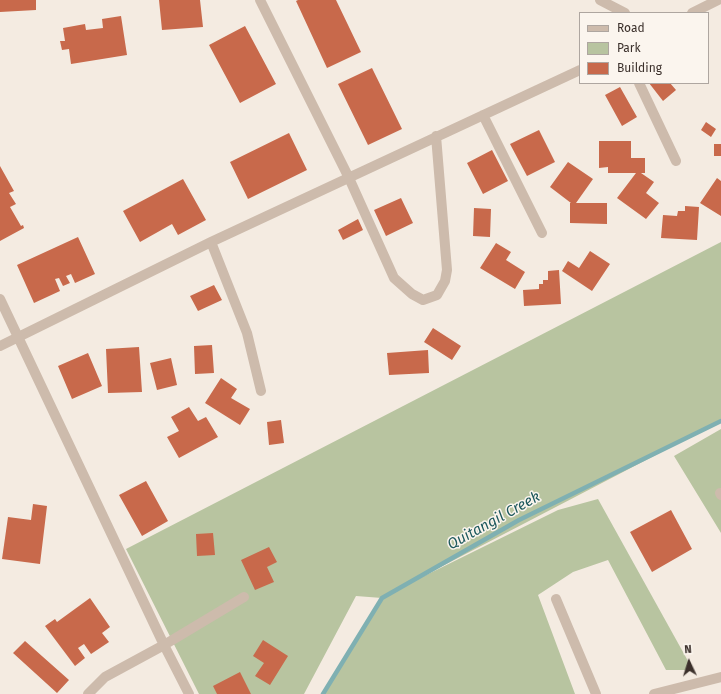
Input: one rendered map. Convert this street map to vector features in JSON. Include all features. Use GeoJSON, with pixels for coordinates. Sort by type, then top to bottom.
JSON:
{"type":"FeatureCollection","features":[{"type":"Feature","properties":{"kind":"street"},"geometry":{"type":"LineString","coordinates":[[260,0],[349,178],[394,278],[412,294],[423,300],[437,295],[445,281],[447,270],[436,136]]}},
{"type":"Feature","properties":{"kind":"street"},"geometry":{"type":"LineString","coordinates":[[600,0],[623,12]]}},
{"type":"Feature","properties":{"kind":"street"},"geometry":{"type":"LineString","coordinates":[[694,12],[718,0]]}},
{"type":"Feature","properties":{"kind":"street"},"geometry":{"type":"LineString","coordinates":[[0,346],[211,242],[579,70]]}},
{"type":"Feature","properties":{"kind":"street"},"geometry":{"type":"LineString","coordinates":[[639,84],[676,161]]}},
{"type":"Feature","properties":{"kind":"street"},"geometry":{"type":"LineString","coordinates":[[483,115],[542,233]]}},
{"type":"Feature","properties":{"kind":"street"},"geometry":{"type":"LineString","coordinates":[[211,242],[247,333],[261,391]]}},
{"type":"Feature","properties":{"kind":"street"},"geometry":{"type":"LineString","coordinates":[[0,300],[164,645],[189,694]]}},
{"type":"Feature","properties":{"kind":"street"},"geometry":{"type":"LineString","coordinates":[[88,694],[105,678],[244,597]]}},
{"type":"Feature","properties":{"kind":"street"},"geometry":{"type":"LineString","coordinates":[[556,599],[596,694]]}},
{"type":"Feature","properties":{"kind":"street"},"geometry":{"type":"LineString","coordinates":[[654,694],[721,677]]}},
{"type":"Feature","properties":{"kind":"green space"},"geometry":{"type":"Polygon","coordinates":[[[721,242],[721,421],[408,584],[558,510],[598,499],[693,670],[666,670],[608,560],[573,572],[538,595],[575,694],[323,694],[382,598],[356,596],[304,694],[199,694],[126,549],[721,242]]]}},
{"type":"Feature","properties":{"kind":"green space"},"geometry":{"type":"Polygon","coordinates":[[[721,429],[721,533],[674,456],[721,429]]]}},
{"type":"Feature","properties":{"kind":"building"},"geometry":{"type":"Polygon","coordinates":[[[0,0],[36,0],[36,10],[0,12],[0,0]]]}},
{"type":"Feature","properties":{"kind":"building"},"geometry":{"type":"Polygon","coordinates":[[[159,0],[200,0],[203,27],[162,30],[159,0]]]}},
{"type":"Feature","properties":{"kind":"building"},"geometry":{"type":"Polygon","coordinates":[[[336,0],[361,52],[327,68],[296,1],[336,0]]]}},
{"type":"Feature","properties":{"kind":"building"},"geometry":{"type":"Polygon","coordinates":[[[121,16],[127,55],[71,64],[69,49],[62,50],[60,41],[65,41],[63,28],[85,24],[86,30],[103,28],[102,19],[121,16]]]}},
{"type":"Feature","properties":{"kind":"building"},"geometry":{"type":"Polygon","coordinates":[[[245,26],[276,84],[240,103],[209,45],[245,26]]]}},
{"type":"Feature","properties":{"kind":"building"},"geometry":{"type":"Polygon","coordinates":[[[372,68],[402,129],[368,145],[338,84],[372,68]]]}},
{"type":"Feature","properties":{"kind":"building"},"geometry":{"type":"Polygon","coordinates":[[[650,84],[671,84],[676,90],[663,101],[650,84]]]}},
{"type":"Feature","properties":{"kind":"building"},"geometry":{"type":"Polygon","coordinates":[[[620,87],[637,117],[622,126],[605,95],[620,87]]]}},
{"type":"Feature","properties":{"kind":"building"},"geometry":{"type":"Polygon","coordinates":[[[706,122],[716,129],[711,137],[701,130],[706,122]]]}},
{"type":"Feature","properties":{"kind":"building"},"geometry":{"type":"Polygon","coordinates":[[[539,130],[555,162],[527,176],[510,144],[539,130]]]}},
{"type":"Feature","properties":{"kind":"building"},"geometry":{"type":"Polygon","coordinates":[[[289,133],[307,170],[248,199],[230,162],[289,133]]]}},
{"type":"Feature","properties":{"kind":"building"},"geometry":{"type":"Polygon","coordinates":[[[599,141],[631,141],[631,158],[645,158],[645,173],[641,173],[654,182],[646,193],[659,203],[646,219],[617,198],[636,173],[608,173],[608,167],[599,168],[599,141]]]}},
{"type":"Feature","properties":{"kind":"building"},"geometry":{"type":"Polygon","coordinates":[[[714,144],[721,144],[721,156],[714,156],[714,144]]]}},
{"type":"Feature","properties":{"kind":"building"},"geometry":{"type":"Polygon","coordinates":[[[492,150],[508,181],[483,194],[467,163],[492,150]]]}},
{"type":"Feature","properties":{"kind":"building"},"geometry":{"type":"Polygon","coordinates":[[[568,162],[593,179],[576,203],[607,203],[607,224],[570,223],[571,203],[550,187],[568,162]]]}},
{"type":"Feature","properties":{"kind":"building"},"geometry":{"type":"Polygon","coordinates":[[[0,166],[14,191],[9,193],[16,204],[10,207],[21,226],[23,225],[24,228],[0,241],[0,166]]]}},
{"type":"Feature","properties":{"kind":"building"},"geometry":{"type":"Polygon","coordinates":[[[717,178],[721,181],[721,216],[700,203],[717,178]]]}},
{"type":"Feature","properties":{"kind":"building"},"geometry":{"type":"Polygon","coordinates":[[[183,179],[206,220],[178,235],[172,224],[140,242],[123,211],[183,179]]]}},
{"type":"Feature","properties":{"kind":"building"},"geometry":{"type":"Polygon","coordinates":[[[401,198],[413,223],[386,236],[374,210],[401,198]]]}},
{"type":"Feature","properties":{"kind":"building"},"geometry":{"type":"Polygon","coordinates":[[[685,206],[699,207],[697,240],[661,238],[663,215],[677,216],[678,211],[685,211],[685,206]]]}},
{"type":"Feature","properties":{"kind":"building"},"geometry":{"type":"Polygon","coordinates":[[[474,208],[491,209],[490,237],[473,236],[474,208]]]}},
{"type":"Feature","properties":{"kind":"building"},"geometry":{"type":"Polygon","coordinates":[[[358,219],[363,230],[343,240],[338,230],[358,219]]]}},
{"type":"Feature","properties":{"kind":"building"},"geometry":{"type":"Polygon","coordinates":[[[78,237],[95,274],[75,283],[71,274],[66,276],[70,283],[63,286],[59,278],[55,279],[60,291],[34,303],[17,265],[78,237]]]}},
{"type":"Feature","properties":{"kind":"building"},"geometry":{"type":"Polygon","coordinates":[[[496,243],[511,252],[506,260],[525,272],[515,289],[480,268],[496,243]]]}},
{"type":"Feature","properties":{"kind":"building"},"geometry":{"type":"Polygon","coordinates":[[[590,251],[610,264],[592,291],[562,271],[568,261],[579,268],[590,251]]]}},
{"type":"Feature","properties":{"kind":"building"},"geometry":{"type":"Polygon","coordinates":[[[559,270],[561,304],[524,306],[523,290],[539,289],[539,284],[543,284],[543,280],[548,280],[548,271],[559,270]]]}},
{"type":"Feature","properties":{"kind":"building"},"geometry":{"type":"Polygon","coordinates":[[[214,285],[222,300],[198,311],[190,296],[214,285]]]}},
{"type":"Feature","properties":{"kind":"building"},"geometry":{"type":"Polygon","coordinates":[[[433,328],[461,346],[452,360],[424,342],[433,328]]]}},
{"type":"Feature","properties":{"kind":"building"},"geometry":{"type":"Polygon","coordinates":[[[212,345],[214,373],[195,374],[194,346],[212,345]]]}},
{"type":"Feature","properties":{"kind":"building"},"geometry":{"type":"Polygon","coordinates":[[[139,347],[142,392],[108,393],[106,349],[139,347]]]}},
{"type":"Feature","properties":{"kind":"building"},"geometry":{"type":"Polygon","coordinates":[[[428,350],[429,373],[389,375],[387,353],[428,350]]]}},
{"type":"Feature","properties":{"kind":"building"},"geometry":{"type":"Polygon","coordinates":[[[88,353],[102,386],[72,399],[58,366],[88,353]]]}},
{"type":"Feature","properties":{"kind":"building"},"geometry":{"type":"Polygon","coordinates":[[[171,358],[177,385],[157,390],[150,363],[171,358]]]}},
{"type":"Feature","properties":{"kind":"building"},"geometry":{"type":"Polygon","coordinates":[[[221,378],[237,389],[231,398],[250,409],[240,425],[205,403],[221,378]]]}},
{"type":"Feature","properties":{"kind":"building"},"geometry":{"type":"Polygon","coordinates":[[[189,407],[198,421],[206,417],[218,437],[179,458],[167,437],[179,431],[171,417],[189,407]]]}},
{"type":"Feature","properties":{"kind":"building"},"geometry":{"type":"Polygon","coordinates":[[[281,420],[284,443],[269,445],[267,422],[281,420]]]}},
{"type":"Feature","properties":{"kind":"building"},"geometry":{"type":"Polygon","coordinates":[[[146,481],[168,521],[142,536],[119,495],[146,481]]]}},
{"type":"Feature","properties":{"kind":"building"},"geometry":{"type":"Polygon","coordinates":[[[33,504],[47,506],[40,564],[2,559],[8,517],[31,520],[33,504]]]}},
{"type":"Feature","properties":{"kind":"building"},"geometry":{"type":"Polygon","coordinates":[[[671,510],[692,549],[652,572],[630,532],[671,510]]]}},
{"type":"Feature","properties":{"kind":"building"},"geometry":{"type":"Polygon","coordinates":[[[213,533],[215,555],[197,556],[196,534],[213,533]]]}},
{"type":"Feature","properties":{"kind":"building"},"geometry":{"type":"Polygon","coordinates":[[[269,547],[277,562],[267,567],[274,582],[255,590],[241,560],[269,547]]]}},
{"type":"Feature","properties":{"kind":"building"},"geometry":{"type":"Polygon","coordinates":[[[90,598],[110,627],[102,633],[109,642],[91,654],[84,644],[78,648],[85,658],[75,666],[45,626],[55,619],[57,622],[90,598]]]}},
{"type":"Feature","properties":{"kind":"building"},"geometry":{"type":"Polygon","coordinates":[[[263,640],[288,656],[270,685],[255,676],[264,663],[253,656],[263,640]]]}},
{"type":"Feature","properties":{"kind":"building"},"geometry":{"type":"Polygon","coordinates":[[[25,641],[69,680],[57,693],[13,653],[25,641]]]}},
{"type":"Feature","properties":{"kind":"building"},"geometry":{"type":"Polygon","coordinates":[[[240,672],[251,694],[217,694],[213,686],[240,672]]]}},
{"type":"Feature","properties":{"kind":"waterway","name":"Quitangil Creek"},"geometry":{"type":"LineString","coordinates":[[323,694],[382,598],[519,520],[721,421]]}}]}
